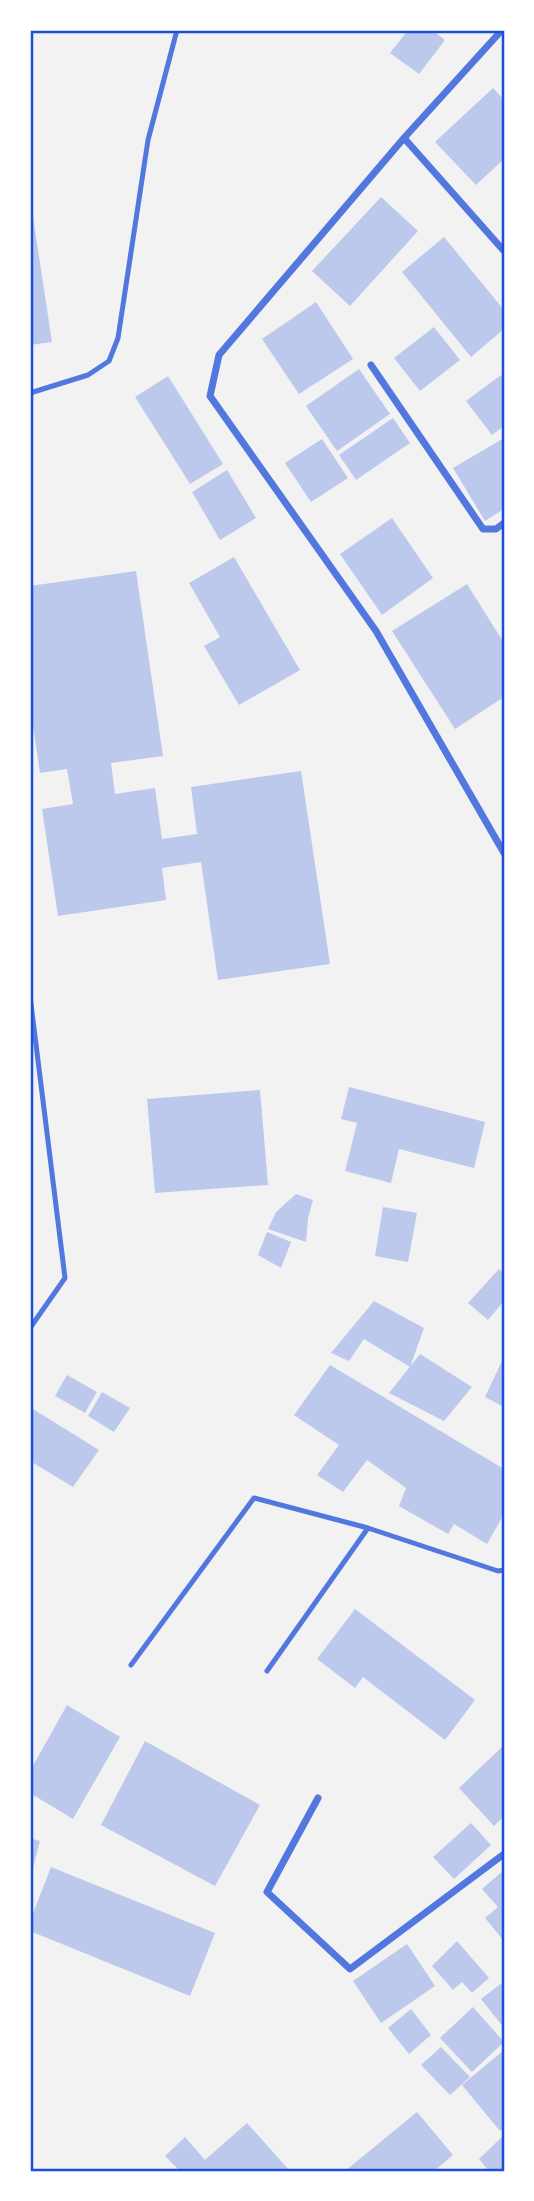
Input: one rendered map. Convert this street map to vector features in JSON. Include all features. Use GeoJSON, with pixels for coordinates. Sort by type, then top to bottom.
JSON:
{"type":"FeatureCollection","features":[{"type":"Feature","properties":{"kind":"street"},"geometry":{"type":"LineString","coordinates":[[502,30],[404,138],[219,355],[210,396],[376,631],[504,853]]}},
{"type":"Feature","properties":{"kind":"street"},"geometry":{"type":"LineString","coordinates":[[404,138],[504,251]]}},
{"type":"Feature","properties":{"kind":"street"},"geometry":{"type":"LineString","coordinates":[[371,365],[483,529],[496,529],[504,523]]}},
{"type":"Feature","properties":{"kind":"street"},"geometry":{"type":"LineString","coordinates":[[318,1798],[267,1892],[350,1969],[504,1854]]}},
{"type":"Feature","properties":{"kind":"lane"},"geometry":{"type":"LineString","coordinates":[[30,393],[88,374],[109,361],[118,338],[148,140],[177,30]]}},
{"type":"Feature","properties":{"kind":"lane"},"geometry":{"type":"LineString","coordinates":[[30,996],[65,1278],[30,1328]]}},
{"type":"Feature","properties":{"kind":"lane"},"geometry":{"type":"LineString","coordinates":[[131,1665],[254,1498],[368,1528],[498,1571],[504,1570]]}},
{"type":"Feature","properties":{"kind":"lane"},"geometry":{"type":"LineString","coordinates":[[267,1671],[368,1528]]}},
{"type":"Feature","properties":{"kind":"building"},"geometry":{"type":"Polygon","coordinates":[[[408,30],[432,30],[445,40],[419,74],[390,53],[408,30]]]}},
{"type":"Feature","properties":{"kind":"building"},"geometry":{"type":"Polygon","coordinates":[[[493,88],[504,100],[504,159],[476,185],[435,142],[493,88]]]}},
{"type":"Feature","properties":{"kind":"building"},"geometry":{"type":"Polygon","coordinates":[[[30,197],[52,342],[30,345],[30,197]]]}},
{"type":"Feature","properties":{"kind":"building"},"geometry":{"type":"Polygon","coordinates":[[[381,197],[418,231],[350,306],[312,271],[381,197]]]}},
{"type":"Feature","properties":{"kind":"building"},"geometry":{"type":"Polygon","coordinates":[[[444,237],[504,310],[504,329],[471,357],[402,272],[444,237]]]}},
{"type":"Feature","properties":{"kind":"building"},"geometry":{"type":"Polygon","coordinates":[[[316,302],[353,359],[299,394],[262,339],[316,302]]]}},
{"type":"Feature","properties":{"kind":"building"},"geometry":{"type":"Polygon","coordinates":[[[434,327],[460,360],[420,391],[394,358],[434,327]]]}},
{"type":"Feature","properties":{"kind":"building"},"geometry":{"type":"Polygon","coordinates":[[[359,369],[390,414],[337,451],[306,406],[359,369]]]}},
{"type":"Feature","properties":{"kind":"building"},"geometry":{"type":"Polygon","coordinates":[[[501,375],[504,380],[504,426],[492,435],[466,401],[501,375]]]}},
{"type":"Feature","properties":{"kind":"building"},"geometry":{"type":"Polygon","coordinates":[[[168,376],[223,464],[190,484],[135,397],[168,376]]]}},
{"type":"Feature","properties":{"kind":"building"},"geometry":{"type":"Polygon","coordinates":[[[393,418],[410,443],[356,480],[339,455],[393,418]]]}},
{"type":"Feature","properties":{"kind":"building"},"geometry":{"type":"Polygon","coordinates":[[[504,438],[504,509],[485,521],[453,468],[504,438]]]}},
{"type":"Feature","properties":{"kind":"building"},"geometry":{"type":"Polygon","coordinates":[[[322,439],[348,478],[311,502],[285,463],[322,439]]]}},
{"type":"Feature","properties":{"kind":"building"},"geometry":{"type":"Polygon","coordinates":[[[227,470],[256,518],[220,540],[192,492],[227,470]]]}},
{"type":"Feature","properties":{"kind":"building"},"geometry":{"type":"Polygon","coordinates":[[[392,518],[433,578],[382,615],[340,554],[392,518]]]}},
{"type":"Feature","properties":{"kind":"building"},"geometry":{"type":"Polygon","coordinates":[[[234,557],[300,670],[239,705],[204,646],[220,637],[189,583],[234,557]]]}},
{"type":"Feature","properties":{"kind":"building"},"geometry":{"type":"Polygon","coordinates":[[[136,571],[163,756],[111,763],[115,794],[155,788],[162,839],[197,834],[191,787],[301,771],[330,964],[218,980],[201,862],[162,868],[166,900],[58,916],[42,809],[73,804],[67,769],[40,773],[30,705],[30,586],[136,571]]]}},
{"type":"Feature","properties":{"kind":"building"},"geometry":{"type":"Polygon","coordinates":[[[467,584],[504,643],[504,697],[455,729],[392,631],[467,584]]]}},
{"type":"Feature","properties":{"kind":"building"},"geometry":{"type":"Polygon","coordinates":[[[349,1087],[485,1122],[474,1168],[399,1149],[391,1183],[345,1171],[357,1123],[341,1119],[349,1087]]]}},
{"type":"Feature","properties":{"kind":"building"},"geometry":{"type":"Polygon","coordinates":[[[260,1090],[268,1185],[155,1193],[147,1099],[260,1090]]]}},
{"type":"Feature","properties":{"kind":"building"},"geometry":{"type":"Polygon","coordinates":[[[296,1194],[313,1200],[306,1242],[268,1229],[276,1212],[296,1194]]]}},
{"type":"Feature","properties":{"kind":"building"},"geometry":{"type":"Polygon","coordinates":[[[383,1207],[417,1213],[408,1262],[375,1256],[383,1207]]]}},
{"type":"Feature","properties":{"kind":"building"},"geometry":{"type":"Polygon","coordinates":[[[267,1232],[291,1242],[281,1268],[258,1255],[267,1232]]]}},
{"type":"Feature","properties":{"kind":"building"},"geometry":{"type":"Polygon","coordinates":[[[499,1269],[504,1274],[504,1301],[488,1320],[468,1303],[499,1269]]]}},
{"type":"Feature","properties":{"kind":"building"},"geometry":{"type":"Polygon","coordinates":[[[374,1301],[424,1328],[410,1367],[364,1339],[349,1361],[331,1353],[374,1301]]]}},
{"type":"Feature","properties":{"kind":"building"},"geometry":{"type":"Polygon","coordinates":[[[420,1354],[472,1387],[444,1421],[389,1393],[420,1354]]]}},
{"type":"Feature","properties":{"kind":"building"},"geometry":{"type":"Polygon","coordinates":[[[502,1361],[504,1362],[504,1407],[485,1397],[502,1361]]]}},
{"type":"Feature","properties":{"kind":"building"},"geometry":{"type":"Polygon","coordinates":[[[330,1365],[504,1469],[504,1514],[487,1544],[454,1524],[448,1534],[399,1506],[406,1488],[367,1460],[343,1492],[317,1475],[339,1445],[294,1415],[330,1365]]]}},
{"type":"Feature","properties":{"kind":"building"},"geometry":{"type":"Polygon","coordinates":[[[67,1375],[97,1392],[85,1413],[55,1396],[67,1375]]]}},
{"type":"Feature","properties":{"kind":"building"},"geometry":{"type":"Polygon","coordinates":[[[102,1392],[130,1408],[114,1432],[88,1416],[102,1392]]]}},
{"type":"Feature","properties":{"kind":"building"},"geometry":{"type":"Polygon","coordinates":[[[33,1409],[99,1450],[73,1487],[30,1461],[30,1415],[33,1409]]]}},
{"type":"Feature","properties":{"kind":"building"},"geometry":{"type":"Polygon","coordinates":[[[355,1609],[475,1700],[445,1740],[363,1677],[355,1688],[317,1659],[355,1609]]]}},
{"type":"Feature","properties":{"kind":"building"},"geometry":{"type":"Polygon","coordinates":[[[67,1705],[120,1737],[73,1819],[30,1793],[30,1771],[67,1705]]]}},
{"type":"Feature","properties":{"kind":"building"},"geometry":{"type":"Polygon","coordinates":[[[145,1741],[260,1805],[215,1886],[101,1825],[145,1741]]]}},
{"type":"Feature","properties":{"kind":"building"},"geometry":{"type":"Polygon","coordinates":[[[504,1745],[504,1816],[494,1826],[459,1788],[504,1745]]]}},
{"type":"Feature","properties":{"kind":"building"},"geometry":{"type":"Polygon","coordinates":[[[471,1823],[491,1845],[454,1879],[433,1857],[471,1823]]]}},
{"type":"Feature","properties":{"kind":"building"},"geometry":{"type":"Polygon","coordinates":[[[30,1838],[40,1841],[32,1871],[30,1870],[30,1838]]]}},
{"type":"Feature","properties":{"kind":"building"},"geometry":{"type":"Polygon","coordinates":[[[51,1867],[215,1933],[190,1996],[30,1931],[30,1921],[51,1867]]]}},
{"type":"Feature","properties":{"kind":"building"},"geometry":{"type":"Polygon","coordinates":[[[504,1870],[504,1941],[485,1918],[498,1907],[482,1889],[504,1870]]]}},
{"type":"Feature","properties":{"kind":"building"},"geometry":{"type":"Polygon","coordinates":[[[457,1941],[489,1978],[472,1993],[462,1982],[453,1990],[432,1966],[457,1941]]]}},
{"type":"Feature","properties":{"kind":"building"},"geometry":{"type":"Polygon","coordinates":[[[407,1944],[435,1986],[381,2023],[353,1981],[407,1944]]]}},
{"type":"Feature","properties":{"kind":"building"},"geometry":{"type":"Polygon","coordinates":[[[503,1982],[504,1984],[504,2028],[481,1999],[503,1982]]]}},
{"type":"Feature","properties":{"kind":"building"},"geometry":{"type":"Polygon","coordinates":[[[473,2007],[504,2042],[472,2072],[440,2038],[473,2007]]]}},
{"type":"Feature","properties":{"kind":"building"},"geometry":{"type":"Polygon","coordinates":[[[411,2009],[431,2035],[409,2054],[388,2028],[411,2009]]]}},
{"type":"Feature","properties":{"kind":"building"},"geometry":{"type":"Polygon","coordinates":[[[441,2047],[470,2077],[450,2095],[421,2065],[441,2047]]]}},
{"type":"Feature","properties":{"kind":"building"},"geometry":{"type":"Polygon","coordinates":[[[504,2050],[504,2128],[500,2131],[462,2085],[504,2050]]]}},
{"type":"Feature","properties":{"kind":"building"},"geometry":{"type":"Polygon","coordinates":[[[417,2112],[453,2155],[434,2171],[345,2171],[417,2112]]]}},
{"type":"Feature","properties":{"kind":"building"},"geometry":{"type":"Polygon","coordinates":[[[247,2123],[290,2171],[180,2171],[165,2156],[185,2137],[205,2160],[247,2123]]]}},
{"type":"Feature","properties":{"kind":"building"},"geometry":{"type":"Polygon","coordinates":[[[504,2135],[504,2171],[489,2171],[479,2159],[504,2135]]]}}]}
